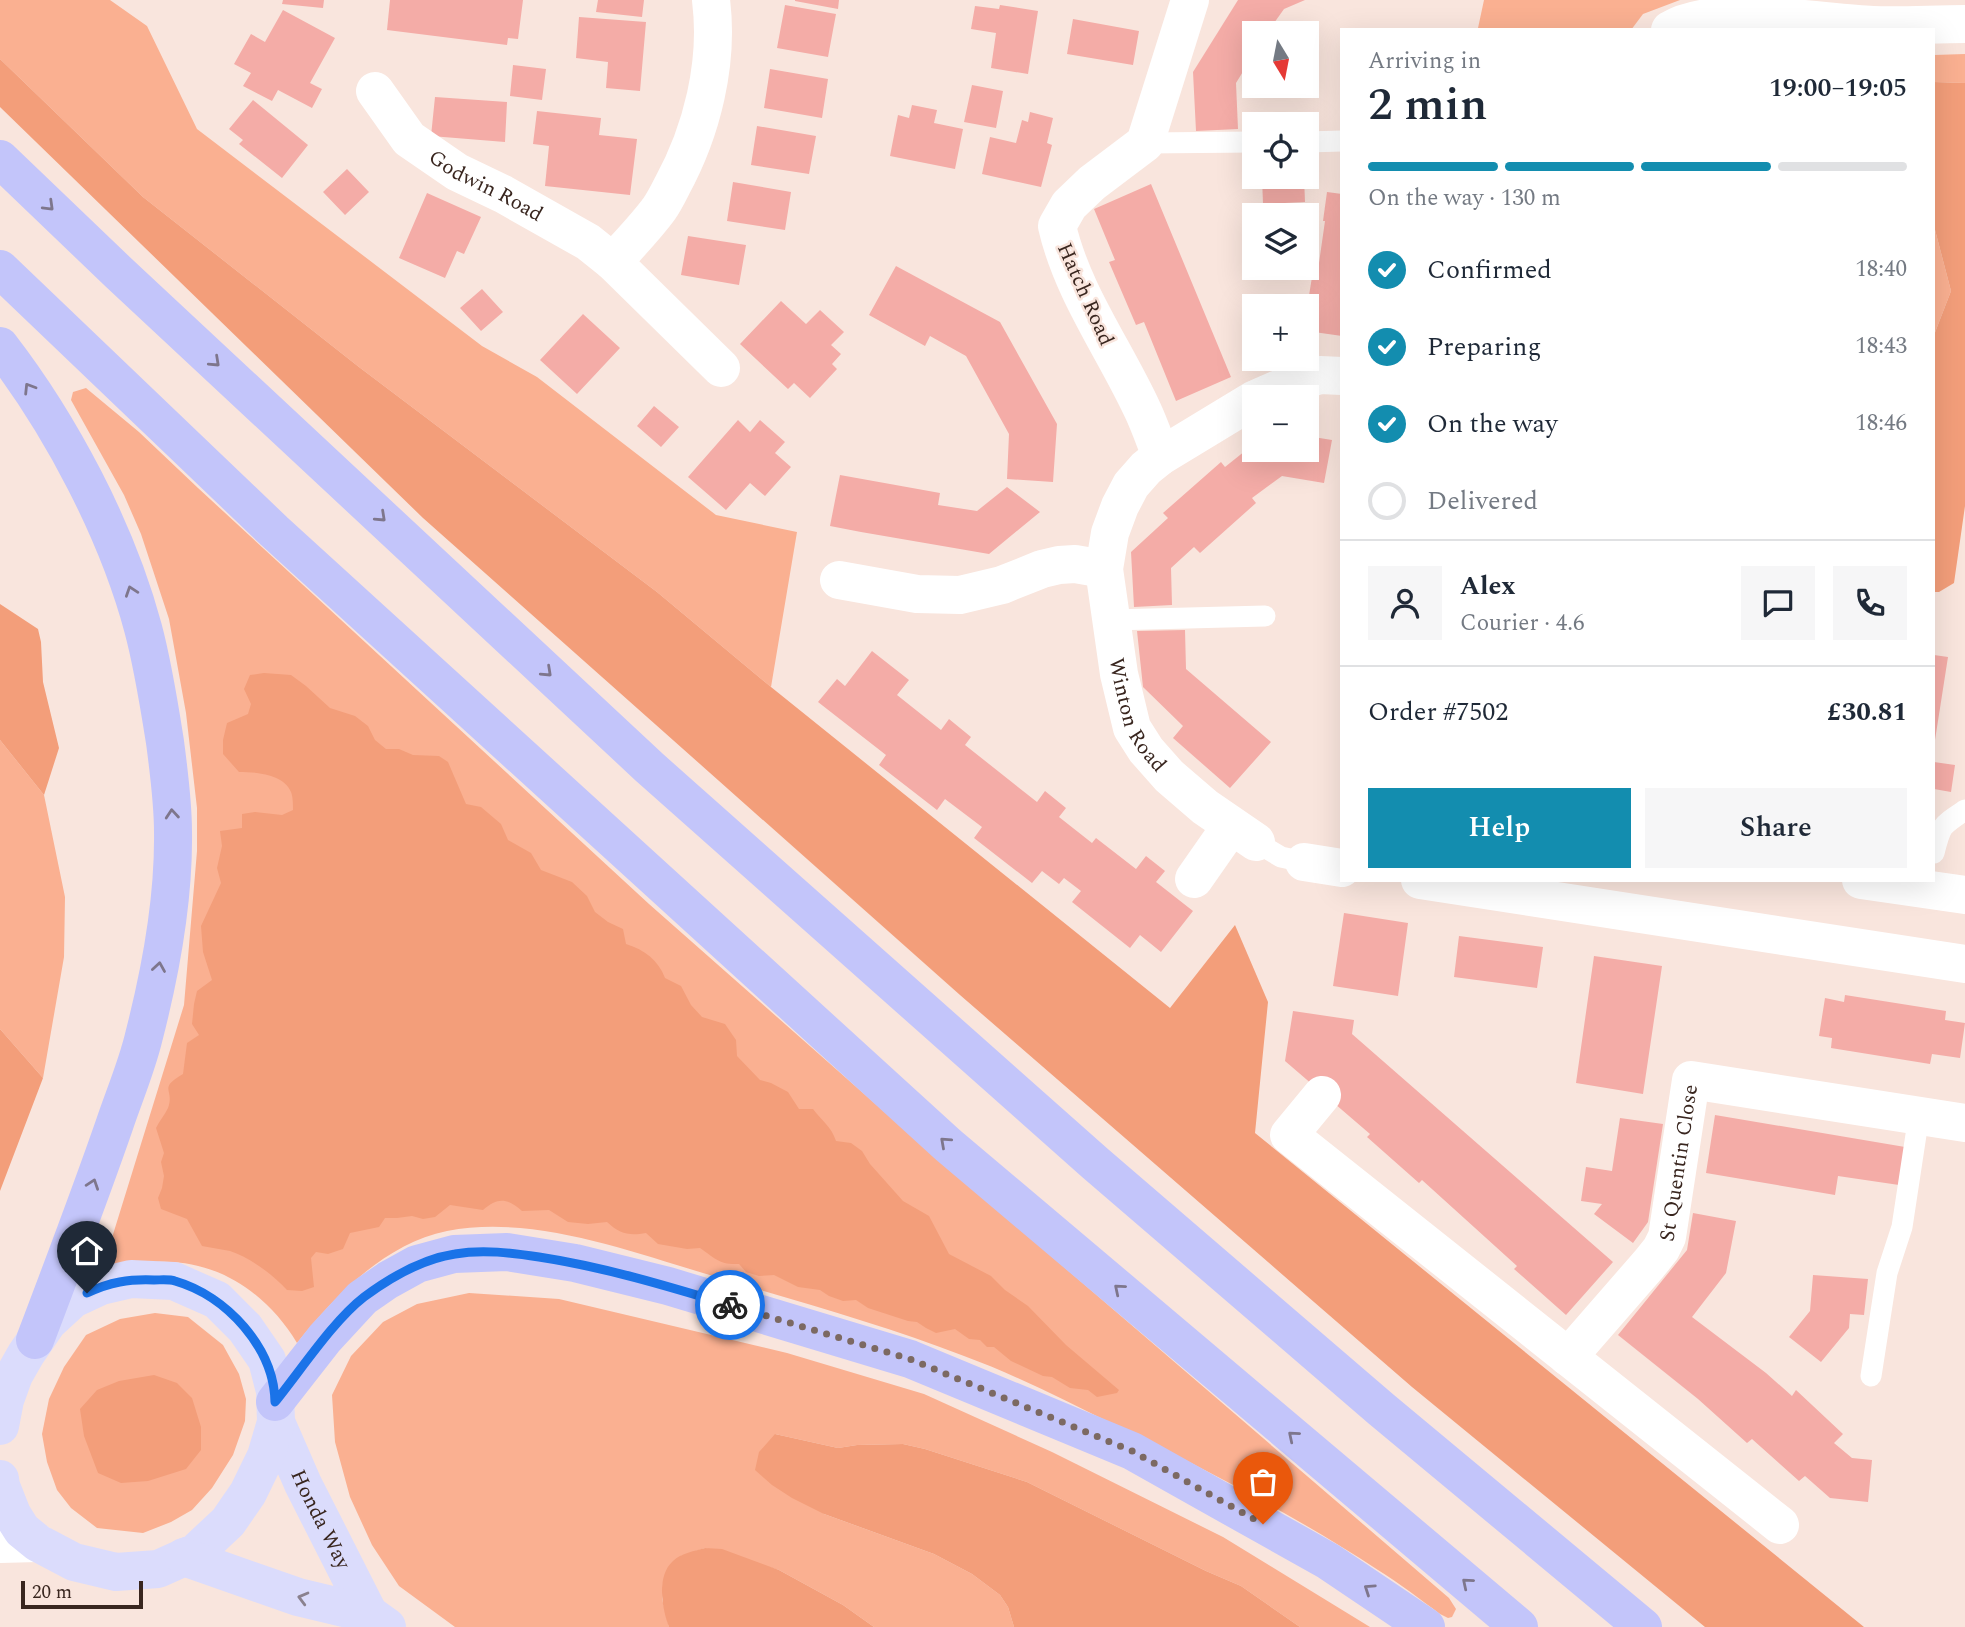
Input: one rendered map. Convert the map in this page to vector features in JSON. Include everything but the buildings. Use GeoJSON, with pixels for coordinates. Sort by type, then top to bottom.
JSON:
{"type":"FeatureCollection","features":[{"type":"Feature","properties":{"kind":"highway"},"geometry":{"type":"LineString","coordinates":[[0,159],[649,767],[1095,1163],[1381,1409],[1643,1627]]}},
{"type":"Feature","properties":{"kind":"highway"},"geometry":{"type":"LineString","coordinates":[[0,269],[274,531],[948,1145],[1519,1627]]}},
{"type":"Feature","properties":{"kind":"highway"},"geometry":{"type":"LineString","coordinates":[[0,346],[15,365],[64,444],[104,520],[125,574],[143,627],[159,700],[173,831],[165,933],[144,1039],[35,1340]]}},
{"type":"Feature","properties":{"kind":"highway"},"geometry":{"type":"LineString","coordinates":[[276,1412],[325,1338],[362,1298],[417,1264],[454,1254],[508,1252],[575,1263],[668,1286],[910,1359],[1119,1446],[1328,1561],[1426,1627]]}},
{"type":"Feature","properties":{"kind":"main road"},"geometry":{"type":"LineString","coordinates":[[0,1479],[12,1514],[22,1530],[38,1543],[74,1562],[116,1572],[158,1569],[196,1552],[228,1522],[248,1493],[266,1456],[276,1412],[275,1391],[267,1360],[245,1328],[217,1300],[174,1281],[131,1279],[101,1286],[73,1300],[48,1322],[14,1376],[3,1405]]}},
{"type":"Feature","properties":{"kind":"main road","name":"Honda Way"},"geometry":{"type":"LineString","coordinates":[[276,1412],[303,1485],[378,1621]]}},
{"type":"Feature","properties":{"kind":"main road","name":"Honda Way"},"geometry":{"type":"LineString","coordinates":[[184,1557],[298,1597],[378,1621]]}},
{"type":"Feature","properties":{"kind":"street"},"geometry":{"type":"LineString","coordinates":[[613,262],[661,207],[682,168],[705,101],[713,38],[711,0]]}},
{"type":"Feature","properties":{"kind":"street"},"geometry":{"type":"LineString","coordinates":[[1145,144],[1189,0]]}},
{"type":"Feature","properties":{"kind":"street"},"geometry":{"type":"LineString","coordinates":[[1675,28],[1701,18],[1744,15],[1874,25],[1965,24]]}},
{"type":"Feature","properties":{"kind":"street","name":"Godwin Road"},"geometry":{"type":"LineString","coordinates":[[375,91],[409,139],[457,172],[503,194],[588,242],[613,262],[721,368]]}},
{"type":"Feature","properties":{"kind":"street","name":"Hatch Road"},"geometry":{"type":"LineString","coordinates":[[1145,144],[1092,183],[1069,205],[1057,226],[1062,250],[1143,411],[1161,456]]}},
{"type":"Feature","properties":{"kind":"street","name":"Winton Road"},"geometry":{"type":"LineString","coordinates":[[1288,385],[1320,375],[1340,376]]}},
{"type":"Feature","properties":{"kind":"street","name":"Winton Road"},"geometry":{"type":"LineString","coordinates":[[1242,407],[1161,456],[1131,485],[1110,533],[1104,569],[1119,674],[1132,728],[1146,750],[1169,776],[1244,834]]}},
{"type":"Feature","properties":{"kind":"street"},"geometry":{"type":"LineString","coordinates":[[839,579],[917,594],[960,595],[1002,585],[1059,565],[1075,564],[1104,569]]}},
{"type":"Feature","properties":{"kind":"street"},"geometry":{"type":"LineString","coordinates":[[1194,879],[1244,834]]}},
{"type":"Feature","properties":{"kind":"street"},"geometry":{"type":"LineString","coordinates":[[1304,862],[1340,868]]}},
{"type":"Feature","properties":{"kind":"street"},"geometry":{"type":"LineString","coordinates":[[1935,878],[1965,895]]}},
{"type":"Feature","properties":{"kind":"street"},"geometry":{"type":"LineString","coordinates":[[1433,882],[1965,964]]}},
{"type":"Feature","properties":{"kind":"street","name":"St Quentin Close"},"geometry":{"type":"LineString","coordinates":[[1568,1357],[1649,1264],[1668,1237],[1691,1080],[1965,1123]]}},
{"type":"Feature","properties":{"kind":"street"},"geometry":{"type":"LineString","coordinates":[[1322,1095],[1289,1135],[1780,1525]]}},
{"type":"Feature","properties":{"kind":"street"},"geometry":{"type":"LineString","coordinates":[[0,1544],[38,1543]]}},
{"type":"Feature","properties":{"kind":"lane"},"geometry":{"type":"LineString","coordinates":[[1319,142],[1340,141]]}},
{"type":"Feature","properties":{"kind":"lane"},"geometry":{"type":"LineString","coordinates":[[1145,144],[1242,142]]}},
{"type":"Feature","properties":{"kind":"lane"},"geometry":{"type":"LineString","coordinates":[[1111,620],[1265,616]]}},
{"type":"Feature","properties":{"kind":"lane"},"geometry":{"type":"LineString","coordinates":[[1935,849],[1944,824],[1965,810]]}},
{"type":"Feature","properties":{"kind":"lane"},"geometry":{"type":"LineString","coordinates":[[1244,834],[1281,857],[1304,862]]}},
{"type":"Feature","properties":{"kind":"lane"},"geometry":{"type":"LineString","coordinates":[[1871,1376],[1886,1273],[1902,1227],[1919,1115]]}},
{"type":"Feature","properties":{"kind":"shaded area"},"geometry":{"type":"Polygon","coordinates":[[[0,0],[110,0],[147,26],[197,129],[482,346],[537,377],[716,515],[797,532],[771,687],[657,592],[359,367],[143,197],[0,59],[0,0]]]}},
{"type":"Feature","properties":{"kind":"shaded area"},"geometry":{"type":"Polygon","coordinates":[[[1484,0],[1680,0],[1643,14],[1632,28],[1478,28],[1484,0]]]}},
{"type":"Feature","properties":{"kind":"shaded area"},"geometry":{"type":"Polygon","coordinates":[[[1965,54],[1965,83],[1935,82],[1935,55],[1965,54]]]}},
{"type":"Feature","properties":{"kind":"shaded area"},"geometry":{"type":"Polygon","coordinates":[[[0,59],[143,197],[359,367],[657,592],[1170,1008],[1235,925],[1268,1002],[1255,1133],[1864,1627],[1705,1627],[1412,1387],[960,995],[423,518],[0,107],[0,59]]]}},
{"type":"Feature","properties":{"kind":"shaded area"},"geometry":{"type":"Polygon","coordinates":[[[1935,82],[1965,83],[1965,506],[1954,583],[1935,592],[1935,332],[1951,291],[1935,230],[1935,82]]]}},
{"type":"Feature","properties":{"kind":"shaded area"},"geometry":{"type":"Polygon","coordinates":[[[1935,230],[1951,291],[1935,332],[1935,230]]]}},
{"type":"Feature","properties":{"kind":"shaded area"},"geometry":{"type":"Polygon","coordinates":[[[86,388],[139,432],[649,904],[922,1145],[1449,1598],[1456,1609],[1452,1617],[1440,1614],[1394,1580],[1249,1493],[1003,1371],[867,1322],[609,1245],[511,1227],[447,1231],[424,1238],[402,1247],[363,1274],[297,1343],[285,1325],[255,1294],[219,1273],[177,1262],[102,1270],[184,1005],[197,851],[197,808],[186,713],[169,619],[141,534],[124,495],[71,400],[73,392],[86,388]]]}},
{"type":"Feature","properties":{"kind":"shaded area"},"geometry":{"type":"Polygon","coordinates":[[[0,604],[38,629],[41,642],[43,682],[59,748],[44,795],[0,740],[0,604]]]}},
{"type":"Feature","properties":{"kind":"shaded area"},"geometry":{"type":"Polygon","coordinates":[[[250,675],[291,675],[330,708],[355,716],[368,726],[375,740],[386,749],[399,749],[413,755],[439,756],[448,762],[466,804],[481,807],[501,824],[508,840],[531,853],[541,870],[572,882],[587,896],[595,912],[623,929],[626,944],[650,956],[665,978],[681,986],[691,1005],[702,1017],[725,1024],[736,1040],[737,1056],[760,1080],[788,1092],[799,1109],[813,1109],[829,1127],[836,1141],[851,1143],[862,1151],[903,1201],[929,1216],[949,1254],[991,1276],[1028,1306],[1066,1345],[1119,1390],[1117,1393],[1097,1397],[1088,1390],[1070,1388],[1052,1377],[1043,1376],[1011,1361],[994,1347],[987,1347],[980,1340],[969,1339],[955,1329],[936,1333],[917,1322],[868,1308],[856,1300],[843,1301],[820,1290],[798,1287],[774,1275],[759,1276],[746,1272],[739,1264],[722,1262],[700,1248],[687,1249],[658,1244],[646,1233],[625,1233],[607,1222],[568,1222],[549,1210],[522,1211],[502,1201],[483,1210],[450,1205],[435,1217],[423,1219],[412,1216],[385,1218],[379,1227],[350,1233],[343,1249],[328,1254],[316,1252],[311,1258],[314,1287],[302,1291],[287,1290],[261,1267],[238,1254],[202,1246],[187,1219],[161,1209],[158,1198],[164,1176],[161,1162],[164,1153],[156,1128],[170,1102],[169,1086],[183,1074],[187,1043],[199,1035],[192,1024],[197,991],[212,980],[203,952],[201,926],[221,883],[217,868],[222,846],[220,831],[242,828],[242,814],[255,812],[282,815],[293,810],[291,792],[282,781],[261,774],[239,772],[223,754],[227,723],[248,714],[251,704],[244,689],[250,675]]]}},
{"type":"Feature","properties":{"kind":"shaded area"},"geometry":{"type":"Polygon","coordinates":[[[0,740],[44,795],[65,897],[64,957],[43,1078],[0,1029],[0,740]]]}},
{"type":"Feature","properties":{"kind":"shaded area"},"geometry":{"type":"Polygon","coordinates":[[[0,1029],[43,1078],[0,1191],[0,1029]]]}},
{"type":"Feature","properties":{"kind":"shaded area"},"geometry":{"type":"Polygon","coordinates":[[[469,1293],[559,1299],[787,1353],[924,1394],[1052,1452],[1223,1537],[1370,1627],[1300,1627],[1241,1586],[1027,1482],[903,1444],[838,1448],[775,1434],[824,1514],[934,1554],[972,1574],[1000,1595],[1008,1607],[1014,1627],[874,1627],[843,1605],[779,1570],[705,1548],[681,1556],[663,1582],[662,1599],[669,1627],[455,1627],[399,1586],[372,1545],[350,1497],[335,1442],[332,1395],[351,1356],[383,1322],[417,1304],[469,1293]]]}},
{"type":"Feature","properties":{"kind":"shaded area"},"geometry":{"type":"Polygon","coordinates":[[[155,1313],[188,1317],[223,1345],[239,1374],[246,1399],[245,1421],[233,1455],[212,1488],[192,1510],[143,1533],[97,1528],[71,1508],[57,1490],[47,1462],[42,1434],[49,1399],[64,1367],[86,1335],[120,1319],[155,1313]]]}},
{"type":"Feature","properties":{"kind":"shaded area"},"geometry":{"type":"Polygon","coordinates":[[[154,1375],[177,1383],[192,1398],[201,1427],[201,1450],[186,1469],[148,1481],[121,1483],[98,1473],[84,1436],[80,1409],[97,1390],[119,1381],[154,1375]]]}},
{"type":"Feature","properties":{"kind":"shaded area"},"geometry":{"type":"Polygon","coordinates":[[[775,1434],[838,1448],[903,1444],[1027,1482],[1241,1586],[1300,1627],[1014,1627],[1008,1607],[1000,1595],[972,1574],[934,1554],[824,1514],[772,1485],[755,1470],[759,1452],[775,1434]]]}},
{"type":"Feature","properties":{"kind":"shaded area"},"geometry":{"type":"Polygon","coordinates":[[[705,1548],[722,1549],[779,1570],[843,1605],[874,1627],[669,1627],[662,1593],[664,1575],[673,1561],[680,1556],[705,1548]]]}},
{"type":"Feature","properties":{"kind":"way so far"},"geometry":{"type":"LineString","coordinates":[[730,1305],[910,1359],[1132,1451],[1263,1524]]}},
{"type":"Feature","properties":{"kind":"route"},"geometry":{"type":"LineString","coordinates":[[87,1293],[101,1286],[131,1279],[174,1281],[217,1300],[245,1328],[267,1360],[275,1402],[325,1338],[362,1298],[417,1264],[454,1254],[508,1252],[575,1263],[668,1286],[730,1305]]}}]}
